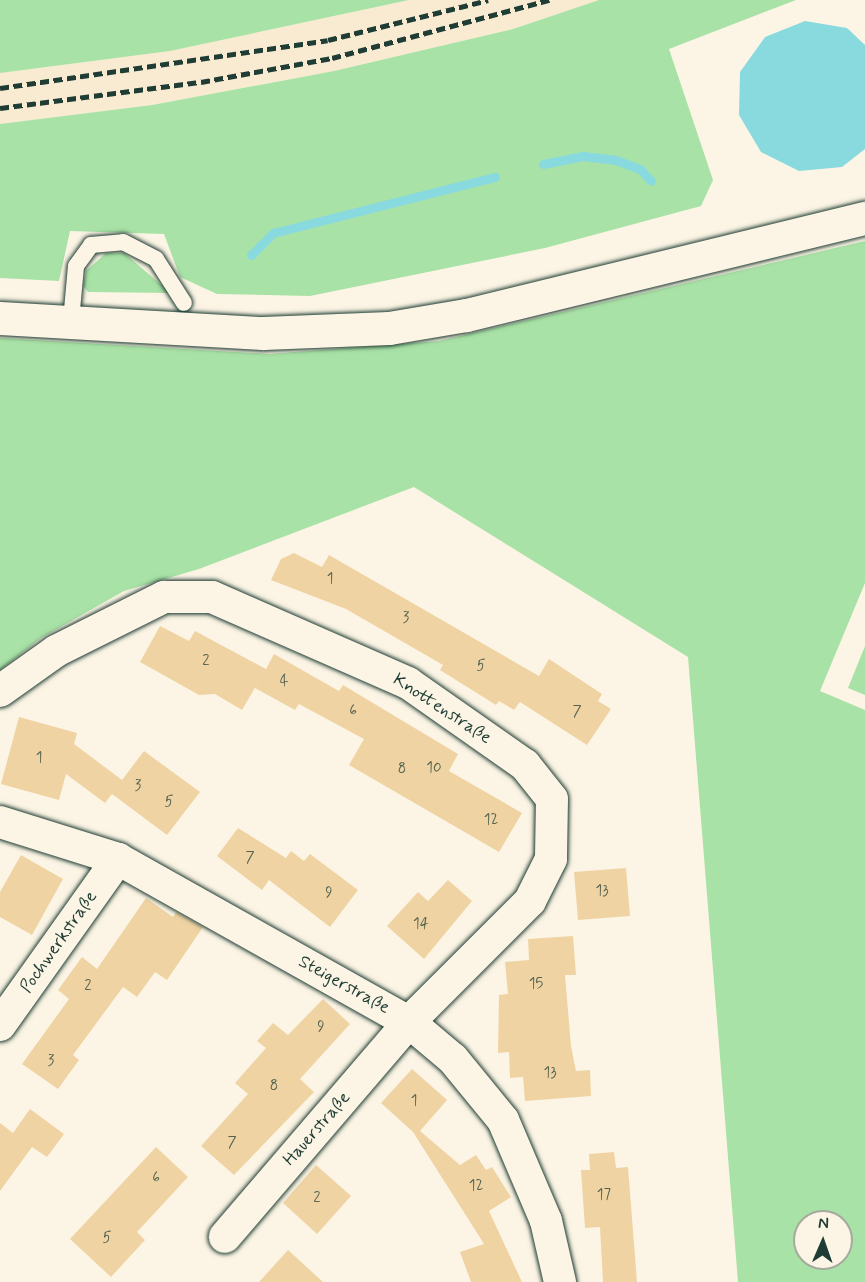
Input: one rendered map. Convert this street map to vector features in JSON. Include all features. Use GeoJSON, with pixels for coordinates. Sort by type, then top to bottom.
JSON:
{"type":"FeatureCollection","features":[{"type":"Feature","properties":{"kind":"main road"},"geometry":{"type":"LineString","coordinates":[[0,318],[263,333],[389,328],[466,315],[865,218]]}},
{"type":"Feature","properties":{"kind":"street","name":"Knottenstraße"},"geometry":{"type":"LineString","coordinates":[[0,691],[56,651],[164,597],[212,597],[408,682],[525,765],[552,799],[551,859],[530,901],[409,1022]]}},
{"type":"Feature","properties":{"kind":"street","name":"Steigerstraße"},"geometry":{"type":"LineString","coordinates":[[0,822],[118,859],[409,1022],[453,1059],[503,1120],[546,1221],[560,1282]]}},
{"type":"Feature","properties":{"kind":"street","name":"Pochwerkstraße"},"geometry":{"type":"LineString","coordinates":[[0,1025],[118,859]]}},
{"type":"Feature","properties":{"kind":"street","name":"Hauerstraße"},"geometry":{"type":"LineString","coordinates":[[225,1237],[409,1022]]}},
{"type":"Feature","properties":{"kind":"lane"},"geometry":{"type":"LineString","coordinates":[[71,321],[76,266],[91,245],[123,242],[156,259],[184,303]]}},
{"type":"Feature","properties":{"kind":"shaded area"},"geometry":{"type":"Polygon","coordinates":[[[409,0],[599,0],[513,29],[334,71],[151,105],[0,124],[0,73],[170,51],[409,0]]]}},
{"type":"Feature","properties":{"kind":"green space"},"geometry":{"type":"Polygon","coordinates":[[[0,0],[409,0],[170,51],[0,73],[0,0]]]}},
{"type":"Feature","properties":{"kind":"green space"},"geometry":{"type":"Polygon","coordinates":[[[599,0],[796,0],[669,49],[713,180],[701,206],[545,248],[310,296],[217,294],[180,277],[164,234],[70,231],[59,281],[0,278],[0,124],[152,105],[334,71],[513,29],[599,0]]]}},
{"type":"Feature","properties":{"kind":"green space"},"geometry":{"type":"Polygon","coordinates":[[[865,241],[865,583],[820,691],[865,710],[865,1282],[738,1282],[688,657],[414,487],[199,569],[124,591],[41,638],[0,670],[0,338],[269,354],[439,341],[865,241]]]}},
{"type":"Feature","properties":{"kind":"green space"},"geometry":{"type":"Polygon","coordinates":[[[106,253],[124,253],[171,293],[88,292],[83,286],[86,271],[106,253]]]}},
{"type":"Feature","properties":{"kind":"green space"},"geometry":{"type":"Polygon","coordinates":[[[865,646],[865,695],[848,688],[865,646]]]}},
{"type":"Feature","properties":{"kind":"water"},"geometry":{"type":"Polygon","coordinates":[[[805,21],[847,28],[865,45],[865,149],[842,167],[799,171],[761,152],[739,115],[740,72],[765,37],[805,21]]]}},
{"type":"Feature","properties":{"kind":"building"},"geometry":{"type":"Polygon","coordinates":[[[294,553],[322,567],[329,555],[539,676],[549,659],[602,694],[598,701],[611,709],[587,745],[520,702],[514,710],[499,701],[496,705],[440,670],[443,665],[346,609],[271,580],[281,559],[294,553]]]}},
{"type":"Feature","properties":{"kind":"building"},"geometry":{"type":"Polygon","coordinates":[[[160,626],[189,641],[195,631],[266,669],[274,654],[339,691],[343,685],[458,754],[449,771],[522,813],[499,852],[349,765],[364,739],[299,704],[295,710],[255,688],[260,679],[242,710],[215,694],[199,695],[140,662],[160,626]]]}},
{"type":"Feature","properties":{"kind":"building"},"geometry":{"type":"Polygon","coordinates":[[[19,717],[77,733],[74,744],[122,780],[144,751],[200,792],[167,835],[112,794],[105,803],[66,774],[59,800],[1,784],[19,717]]]}},
{"type":"Feature","properties":{"kind":"building"},"geometry":{"type":"Polygon","coordinates":[[[238,828],[286,858],[291,851],[304,861],[310,854],[358,890],[330,927],[269,880],[262,890],[217,856],[238,828]]]}},
{"type":"Feature","properties":{"kind":"building"},"geometry":{"type":"Polygon","coordinates":[[[21,855],[63,879],[32,935],[0,917],[0,892],[21,855]]]}},
{"type":"Feature","properties":{"kind":"building"},"geometry":{"type":"Polygon","coordinates":[[[626,868],[630,916],[578,920],[574,872],[626,868]]]}},
{"type":"Feature","properties":{"kind":"building"},"geometry":{"type":"Polygon","coordinates":[[[448,880],[472,901],[424,959],[387,926],[418,892],[428,901],[448,880]]]}},
{"type":"Feature","properties":{"kind":"building"},"geometry":{"type":"Polygon","coordinates":[[[146,898],[173,917],[176,912],[203,927],[167,980],[155,972],[137,997],[123,987],[73,1055],[79,1060],[58,1089],[22,1064],[69,999],[58,990],[82,957],[97,969],[146,898]]]}},
{"type":"Feature","properties":{"kind":"building"},"geometry":{"type":"Polygon","coordinates":[[[573,936],[576,975],[565,975],[571,1046],[576,1071],[590,1070],[591,1096],[525,1101],[523,1077],[510,1078],[509,1052],[498,1053],[499,995],[508,994],[505,962],[529,960],[528,939],[573,936]]]}},
{"type":"Feature","properties":{"kind":"building"},"geometry":{"type":"Polygon","coordinates":[[[323,999],[350,1024],[300,1079],[314,1092],[234,1175],[201,1146],[248,1094],[235,1083],[266,1048],[257,1041],[273,1023],[288,1035],[323,999]]]}},
{"type":"Feature","properties":{"kind":"building"},"geometry":{"type":"Polygon","coordinates":[[[412,1069],[447,1100],[420,1131],[460,1165],[476,1155],[486,1170],[492,1167],[511,1197],[489,1211],[522,1282],[471,1282],[460,1252],[484,1244],[413,1132],[381,1103],[412,1069]]]}},
{"type":"Feature","properties":{"kind":"building"},"geometry":{"type":"Polygon","coordinates":[[[30,1109],[64,1134],[47,1157],[32,1147],[0,1191],[0,1123],[13,1133],[30,1109]]]}},
{"type":"Feature","properties":{"kind":"building"},"geometry":{"type":"Polygon","coordinates":[[[156,1147],[188,1177],[137,1232],[145,1240],[111,1277],[70,1239],[156,1147]]]}},
{"type":"Feature","properties":{"kind":"building"},"geometry":{"type":"Polygon","coordinates":[[[614,1152],[616,1168],[628,1167],[637,1282],[603,1282],[600,1227],[585,1228],[581,1170],[590,1170],[589,1154],[614,1152]]]}},
{"type":"Feature","properties":{"kind":"building"},"geometry":{"type":"Polygon","coordinates":[[[316,1165],[351,1196],[317,1234],[283,1203],[316,1165]]]}},
{"type":"Feature","properties":{"kind":"building"},"geometry":{"type":"Polygon","coordinates":[[[288,1250],[323,1282],[259,1282],[288,1250]]]}},
{"type":"Feature","properties":{"kind":"waterway"},"geometry":{"type":"LineString","coordinates":[[543,164],[583,156],[616,160],[640,169],[651,181]]}},
{"type":"Feature","properties":{"kind":"waterway"},"geometry":{"type":"LineString","coordinates":[[251,255],[273,233],[495,177]]}},
{"type":"Feature","properties":{"kind":"railway"},"geometry":{"type":"LineString","coordinates":[[0,88],[328,40],[488,0]]}},
{"type":"Feature","properties":{"kind":"railway"},"geometry":{"type":"LineString","coordinates":[[0,108],[201,82],[332,58],[549,0]]}}]}
